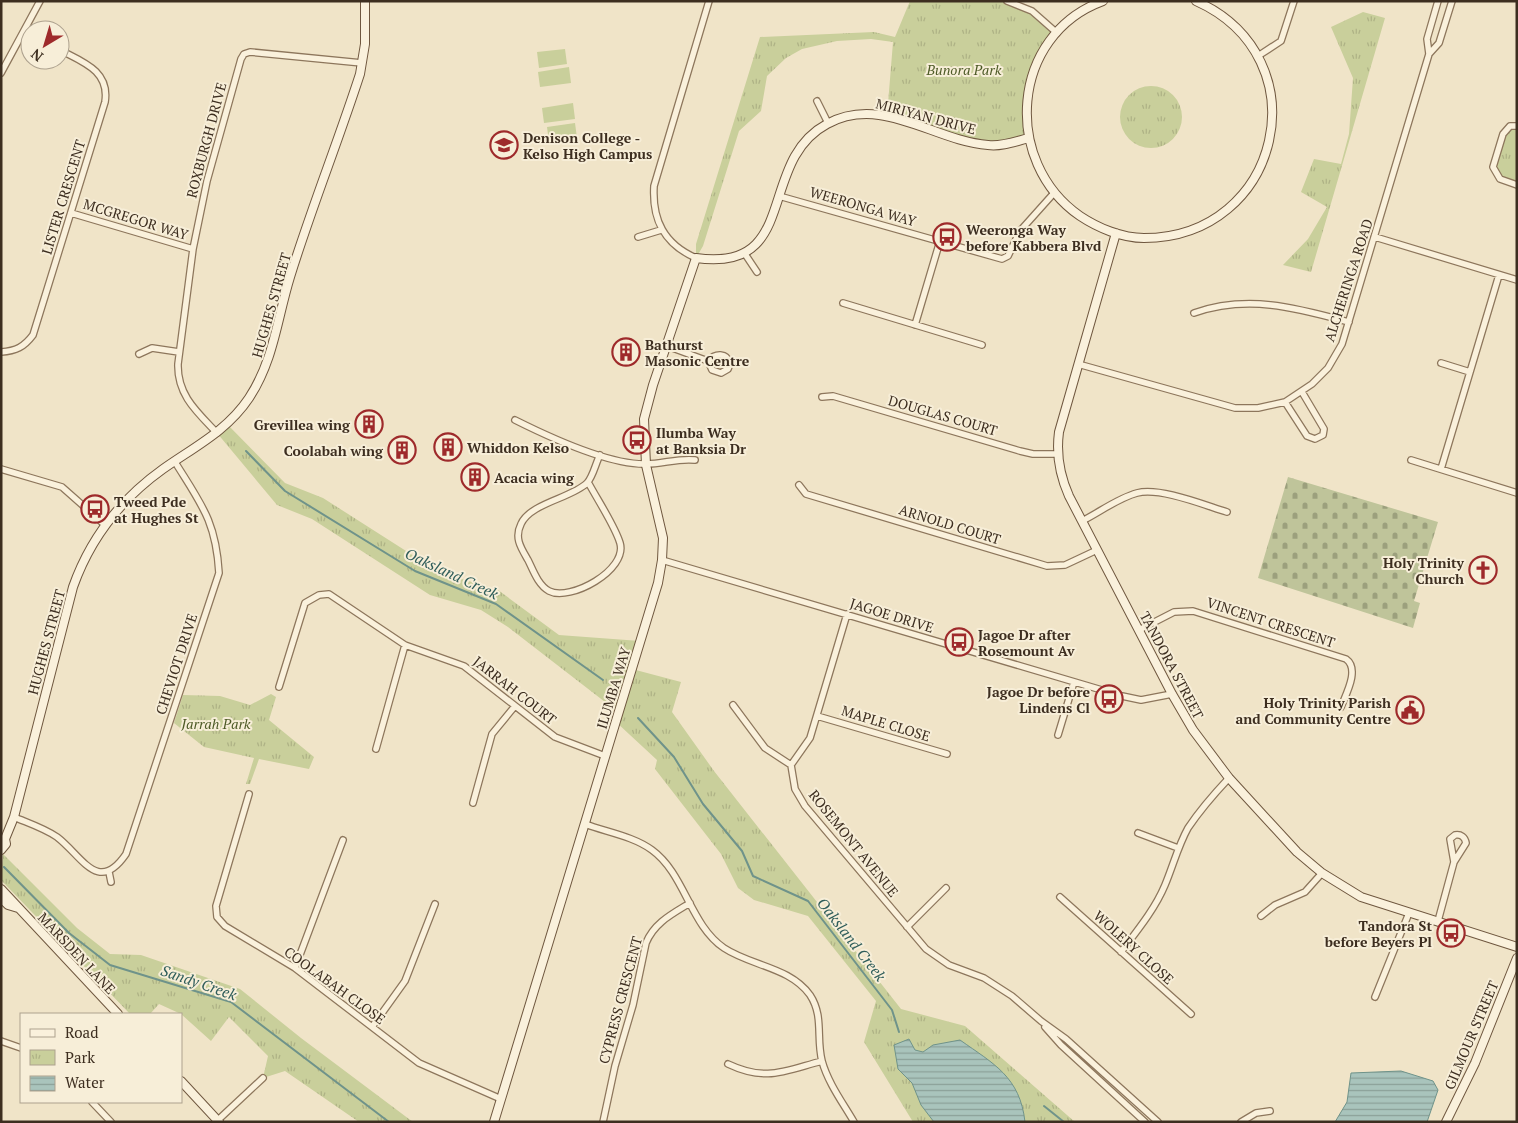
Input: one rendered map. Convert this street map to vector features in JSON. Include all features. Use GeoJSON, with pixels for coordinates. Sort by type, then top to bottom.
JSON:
{"type":"FeatureCollection","features":[{"type":"Feature","properties":{"kind":"street"},"geometry":{"type":"LineString","coordinates":[[32,20],[40,1]]}},
{"type":"Feature","properties":{"kind":"street","name":"HUGHES STREET"},"geometry":{"type":"LineString","coordinates":[[1,850],[6,844],[3,839],[14,817],[73,587],[85,558],[105,525],[131,495],[217,433],[249,398],[271,356],[290,279],[362,63],[365,44],[365,1]]}},
{"type":"Feature","properties":{"kind":"street"},"geometry":{"type":"LineString","coordinates":[[709,1],[654,186],[655,215],[661,230],[679,250],[696,258],[724,259],[745,254],[757,272]]}},
{"type":"Feature","properties":{"kind":"street"},"geometry":{"type":"LineString","coordinates":[[1007,1],[1032,11],[1057,33]]}},
{"type":"Feature","properties":{"kind":"street"},"geometry":{"type":"LineString","coordinates":[[1103,1],[1082,12],[1057,33],[1036,64],[1031,80],[1026,116],[1029,138],[1038,169],[1054,193],[1087,220],[1116,233],[1141,238],[1162,237],[1190,231],[1220,215],[1245,192],[1261,166],[1267,149],[1273,114],[1269,84],[1258,56],[1232,24],[1196,1]]}},
{"type":"Feature","properties":{"kind":"street"},"geometry":{"type":"LineString","coordinates":[[1258,56],[1281,41],[1294,1]]}},
{"type":"Feature","properties":{"kind":"street","name":"ALCHERINGA ROAD"},"geometry":{"type":"LineString","coordinates":[[1429,54],[1426,40],[1438,1]]}},
{"type":"Feature","properties":{"kind":"street","name":"ALCHERINGA ROAD"},"geometry":{"type":"LineString","coordinates":[[1078,364],[1222,406],[1248,409],[1285,402],[1302,392],[1328,368],[1339,350],[1349,322],[1429,54],[1439,43],[1452,1]]}},
{"type":"Feature","properties":{"kind":"street"},"geometry":{"type":"LineString","coordinates":[[1,73],[20,43]]}},
{"type":"Feature","properties":{"kind":"street","name":"ROXBURGH DRIVE"},"geometry":{"type":"LineString","coordinates":[[217,433],[183,395],[178,376],[179,352],[193,249],[213,155],[244,54],[362,63]]}},
{"type":"Feature","properties":{"kind":"street","name":"LISTER CRESCENT"},"geometry":{"type":"LineString","coordinates":[[1,352],[14,351],[22,347],[33,335],[106,94],[99,73],[70,56]]}},
{"type":"Feature","properties":{"kind":"street"},"geometry":{"type":"LineString","coordinates":[[816,100],[828,123]]}},
{"type":"Feature","properties":{"kind":"street","name":"MIRIYAN DRIVE"},"geometry":{"type":"LineString","coordinates":[[745,254],[765,232],[789,164],[800,146],[813,132],[828,123],[850,115],[876,114],[984,145],[997,145],[1029,138]]}},
{"type":"Feature","properties":{"kind":"street"},"geometry":{"type":"LineString","coordinates":[[1517,126],[1510,126],[1504,132],[1493,167],[1500,179],[1517,185]]}},
{"type":"Feature","properties":{"kind":"street","name":"WEERONGA WAY"},"geometry":{"type":"LineString","coordinates":[[779,196],[998,259],[1006,258],[1024,226],[1054,193]]}},
{"type":"Feature","properties":{"kind":"street","name":"MCGREGOR WAY"},"geometry":{"type":"LineString","coordinates":[[71,213],[193,249]]}},
{"type":"Feature","properties":{"kind":"street"},"geometry":{"type":"LineString","coordinates":[[638,238],[661,230]]}},
{"type":"Feature","properties":{"kind":"street","name":"TANDORA STREET"},"geometry":{"type":"LineString","coordinates":[[1116,233],[1059,432],[1058,454],[1065,486],[1172,694],[1198,736],[1229,778],[1297,852],[1322,873],[1361,897],[1517,947]]}},
{"type":"Feature","properties":{"kind":"street"},"geometry":{"type":"LineString","coordinates":[[1375,236],[1517,280]]}},
{"type":"Feature","properties":{"kind":"street"},"geometry":{"type":"LineString","coordinates":[[915,325],[940,241]]}},
{"type":"Feature","properties":{"kind":"street","name":"ILUMBA WAY"},"geometry":{"type":"LineString","coordinates":[[494,1122],[658,583],[662,560],[662,524],[646,464],[644,419],[696,258]]}},
{"type":"Feature","properties":{"kind":"street"},"geometry":{"type":"LineString","coordinates":[[1440,469],[1500,275]]}},
{"type":"Feature","properties":{"kind":"street"},"geometry":{"type":"LineString","coordinates":[[842,303],[982,345]]}},
{"type":"Feature","properties":{"kind":"street"},"geometry":{"type":"LineString","coordinates":[[1194,313],[1228,304],[1279,304],[1349,322]]}},
{"type":"Feature","properties":{"kind":"street"},"geometry":{"type":"LineString","coordinates":[[667,346],[708,361]]}},
{"type":"Feature","properties":{"kind":"street"},"geometry":{"type":"LineString","coordinates":[[139,354],[152,348],[179,352]]}},
{"type":"Feature","properties":{"kind":"street"},"geometry":{"type":"LineString","coordinates":[[1441,363],[1470,372]]}},
{"type":"Feature","properties":{"kind":"street"},"geometry":{"type":"LineString","coordinates":[[1285,402],[1307,436],[1315,439],[1323,436],[1324,429],[1302,392]]}},
{"type":"Feature","properties":{"kind":"street","name":"DOUGLAS COURT"},"geometry":{"type":"LineString","coordinates":[[822,397],[833,396],[1026,452],[1058,454]]}},
{"type":"Feature","properties":{"kind":"street"},"geometry":{"type":"LineString","coordinates":[[515,420],[538,432],[616,462],[646,464],[682,458],[695,460]]}},
{"type":"Feature","properties":{"kind":"street"},"geometry":{"type":"LineString","coordinates":[[588,482],[620,543],[619,559],[609,572],[572,592],[555,593],[547,590],[540,582],[520,545],[518,536],[520,526],[528,514],[588,482],[600,455]]}},
{"type":"Feature","properties":{"kind":"street"},"geometry":{"type":"LineString","coordinates":[[1411,460],[1517,493]]}},
{"type":"Feature","properties":{"kind":"street","name":"CHEVIOT DRIVE"},"geometry":{"type":"LineString","coordinates":[[110,872],[118,866],[126,854],[219,573],[217,544],[208,515],[175,462]]}},
{"type":"Feature","properties":{"kind":"street"},"geometry":{"type":"LineString","coordinates":[[1,469],[62,487],[105,525]]}},
{"type":"Feature","properties":{"kind":"street","name":"ARNOLD COURT"},"geometry":{"type":"LineString","coordinates":[[799,485],[806,494],[1047,566],[1066,565],[1097,550]]}},
{"type":"Feature","properties":{"kind":"street"},"geometry":{"type":"LineString","coordinates":[[1082,521],[1131,495],[1145,492],[1158,492],[1227,512]]}},
{"type":"Feature","properties":{"kind":"street","name":"JAGOE DRIVE"},"geometry":{"type":"LineString","coordinates":[[662,560],[1135,699],[1155,699],[1172,694]]}},
{"type":"Feature","properties":{"kind":"street","name":"JARRAH COURT"},"geometry":{"type":"LineString","coordinates":[[278,687],[305,603],[319,596],[329,594],[405,645],[464,666],[555,737],[605,756]]}},
{"type":"Feature","properties":{"kind":"street","name":"VINCENT CRESCENT"},"geometry":{"type":"LineString","coordinates":[[1139,630],[1174,612],[1193,611],[1346,659],[1352,664],[1353,672],[1341,707]]}},
{"type":"Feature","properties":{"kind":"street"},"geometry":{"type":"LineString","coordinates":[[733,705],[765,748],[791,766],[810,738],[847,614]]}},
{"type":"Feature","properties":{"kind":"street"},"geometry":{"type":"LineString","coordinates":[[376,749],[405,645]]}},
{"type":"Feature","properties":{"kind":"street"},"geometry":{"type":"LineString","coordinates":[[1058,735],[1074,682]]}},
{"type":"Feature","properties":{"kind":"street"},"geometry":{"type":"LineString","coordinates":[[473,803],[492,734],[515,706]]}},
{"type":"Feature","properties":{"kind":"street","name":"MAPLE CLOSE"},"geometry":{"type":"LineString","coordinates":[[817,716],[947,754]]}},
{"type":"Feature","properties":{"kind":"street","name":"ROSEMONT AVENUE"},"geometry":{"type":"LineString","coordinates":[[791,766],[795,789],[805,806],[907,927],[937,958],[998,987],[1041,1022],[1066,1039],[1158,1122]]}},
{"type":"Feature","properties":{"kind":"street"},"geometry":{"type":"LineString","coordinates":[[1121,952],[1157,900],[1178,848],[1189,828],[1211,797],[1229,778]]}},
{"type":"Feature","properties":{"kind":"street","name":"COOLABAH CLOSE"},"geometry":{"type":"LineString","coordinates":[[249,794],[216,906],[217,917],[224,926],[295,968],[419,1063],[501,1099]]}},
{"type":"Feature","properties":{"kind":"street"},"geometry":{"type":"LineString","coordinates":[[14,817],[58,838],[88,867],[103,873],[110,872],[112,882]]}},
{"type":"Feature","properties":{"kind":"street"},"geometry":{"type":"LineString","coordinates":[[584,824],[642,844],[653,851],[665,863],[707,931],[718,944],[733,953],[795,980],[809,994],[820,1021],[822,1061],[854,1122]]}},
{"type":"Feature","properties":{"kind":"street"},"geometry":{"type":"LineString","coordinates":[[1138,833],[1178,848]]}},
{"type":"Feature","properties":{"kind":"street"},"geometry":{"type":"LineString","coordinates":[[295,968],[343,840]]}},
{"type":"Feature","properties":{"kind":"street"},"geometry":{"type":"LineString","coordinates":[[1438,921],[1454,862]]}},
{"type":"Feature","properties":{"kind":"street"},"geometry":{"type":"LineString","coordinates":[[1260,916],[1274,905],[1305,892],[1322,873]]}},
{"type":"Feature","properties":{"kind":"street"},"geometry":{"type":"LineString","coordinates":[[907,927],[946,888]]}},
{"type":"Feature","properties":{"kind":"street","name":"MARSDEN LANE"},"geometry":{"type":"LineString","coordinates":[[1,889],[117,1013]]}},
{"type":"Feature","properties":{"kind":"street","name":"WOLERY CLOSE"},"geometry":{"type":"LineString","coordinates":[[1060,897],[1191,1014]]}},
{"type":"Feature","properties":{"kind":"street","name":"MARSDEN LANE"},"geometry":{"type":"LineString","coordinates":[[1,898],[8,905],[18,908]]}},
{"type":"Feature","properties":{"kind":"street","name":"CYPRESS CRESCENT"},"geometry":{"type":"LineString","coordinates":[[603,1122],[615,1066],[633,1005],[646,943],[650,934],[659,923],[690,903]]}},
{"type":"Feature","properties":{"kind":"street"},"geometry":{"type":"LineString","coordinates":[[372,1027],[405,981],[435,904]]}},
{"type":"Feature","properties":{"kind":"street"},"geometry":{"type":"LineString","coordinates":[[1375,997],[1409,913]]}},
{"type":"Feature","properties":{"kind":"street","name":"GILMOUR STREET"},"geometry":{"type":"LineString","coordinates":[[1446,1122],[1475,1063],[1516,962]]}},
{"type":"Feature","properties":{"kind":"street","name":"ROSEMONT AVENUE"},"geometry":{"type":"LineString","coordinates":[[1041,1022],[1061,1045],[1145,1122]]}},
{"type":"Feature","properties":{"kind":"street"},"geometry":{"type":"LineString","coordinates":[[1,1041],[20,1048]]}},
{"type":"Feature","properties":{"kind":"street"},"geometry":{"type":"LineString","coordinates":[[728,1064],[749,1073],[771,1075],[822,1061]]}},
{"type":"Feature","properties":{"kind":"street"},"geometry":{"type":"LineString","coordinates":[[182,1083],[219,1121],[263,1078]]}},
{"type":"Feature","properties":{"kind":"street"},"geometry":{"type":"LineString","coordinates":[[93,1103],[111,1122]]}},
{"type":"Feature","properties":{"kind":"street"},"geometry":{"type":"LineString","coordinates":[[1241,1122],[1256,1113],[1270,1111]]}},
{"type":"Feature","properties":{"kind":"green space","name":"Bunora Park"},"geometry":{"type":"Polygon","coordinates":[[[910,1],[1007,1],[1021,5],[1057,33],[1031,80],[1029,138],[990,146],[887,116],[893,42],[871,39],[837,41],[802,49],[786,58],[767,76],[761,111],[739,131],[703,246],[696,258],[696,244],[760,37],[874,32],[895,37],[910,1]]]}},
{"type":"Feature","properties":{"kind":"green space"},"geometry":{"type":"Polygon","coordinates":[[[1363,12],[1385,18],[1311,272],[1283,265],[1308,239],[1327,207],[1301,192],[1314,159],[1341,164],[1349,134],[1353,78],[1331,27],[1363,12]]]}},
{"type":"Feature","properties":{"kind":"green space"},"geometry":{"type":"Polygon","coordinates":[[[565,49],[567,64],[539,68],[537,52],[565,49]]]}},
{"type":"Feature","properties":{"kind":"green space"},"geometry":{"type":"Polygon","coordinates":[[[569,67],[571,83],[540,87],[538,72],[569,67]]]}},
{"type":"Feature","properties":{"kind":"green space"},"geometry":{"type":"Polygon","coordinates":[[[1145,86],[1157,86],[1173,95],[1180,105],[1182,117],[1180,129],[1173,139],[1157,148],[1145,148],[1134,143],[1125,134],[1120,123],[1120,111],[1125,100],[1134,91],[1145,86]]]}},
{"type":"Feature","properties":{"kind":"green space"},"geometry":{"type":"Polygon","coordinates":[[[573,103],[575,119],[544,123],[542,108],[573,103]]]}},
{"type":"Feature","properties":{"kind":"green space"},"geometry":{"type":"Polygon","coordinates":[[[575,123],[577,138],[549,142],[547,127],[575,123]]]}},
{"type":"Feature","properties":{"kind":"green space"},"geometry":{"type":"Polygon","coordinates":[[[1517,126],[1517,185],[1503,181],[1494,163],[1504,132],[1517,126]]]}},
{"type":"Feature","properties":{"kind":"green space"},"geometry":{"type":"Polygon","coordinates":[[[227,424],[285,483],[323,498],[439,572],[498,590],[559,635],[640,641],[632,669],[681,682],[672,712],[714,771],[901,1009],[965,1026],[1075,1122],[913,1122],[864,1042],[876,1001],[808,916],[754,900],[738,888],[721,854],[655,769],[657,760],[616,722],[618,712],[508,627],[481,610],[430,595],[312,519],[277,505],[217,433],[227,424]]]}},
{"type":"Feature","properties":{"kind":"green space"},"geometry":{"type":"Polygon","coordinates":[[[1288,477],[1438,522],[1414,601],[1420,603],[1413,628],[1258,578],[1288,477]]]}},
{"type":"Feature","properties":{"kind":"green space","name":"Jarrah Park"},"geometry":{"type":"Polygon","coordinates":[[[271,694],[276,697],[269,720],[314,757],[309,769],[259,759],[250,784],[246,784],[254,758],[204,747],[174,723],[183,695],[220,696],[250,705],[271,694]]]}},
{"type":"Feature","properties":{"kind":"green space"},"geometry":{"type":"Polygon","coordinates":[[[3,854],[77,928],[110,954],[141,955],[240,989],[301,1038],[413,1122],[359,1122],[285,1071],[263,1078],[268,1056],[229,1017],[211,1041],[182,1013],[159,1004],[151,1013],[129,1013],[1,880],[3,854]]]}},
{"type":"Feature","properties":{"kind":"water"},"geometry":{"type":"Polygon","coordinates":[[[909,1039],[915,1050],[923,1052],[933,1045],[960,1040],[984,1057],[1003,1073],[1018,1094],[1025,1122],[934,1122],[921,1105],[912,1083],[898,1069],[894,1045],[909,1039]]]}},
{"type":"Feature","properties":{"kind":"water"},"geometry":{"type":"Polygon","coordinates":[[[1401,1071],[1433,1081],[1438,1090],[1427,1122],[1335,1122],[1347,1102],[1351,1073],[1401,1071]]]}},
{"type":"Feature","properties":{"kind":"waterway","name":"Oaksland Creek"},"geometry":{"type":"LineString","coordinates":[[246,451],[285,491],[415,571],[496,604],[603,680]]}},
{"type":"Feature","properties":{"kind":"waterway","name":"Oaksland Creek"},"geometry":{"type":"LineString","coordinates":[[638,718],[674,757],[703,804],[742,851],[753,876],[808,901],[892,1010],[899,1032]]}},
{"type":"Feature","properties":{"kind":"waterway","name":"Sandy Creek"},"geometry":{"type":"LineString","coordinates":[[4,867],[69,933],[110,965],[231,1002],[389,1122]]}},
{"type":"Feature","properties":{"kind":"waterway","name":"Oaksland Creek"},"geometry":{"type":"LineString","coordinates":[[1044,1106],[1064,1122]]}},
{"type":"Feature","properties":{"kind":"place","name":"Denison College - Kelso High Campus"},"geometry":{"type":"Point","coordinates":[504,145]}},
{"type":"Feature","properties":{"kind":"place","name":"Weeronga Way before Kabbera Blvd"},"geometry":{"type":"Point","coordinates":[947,237]}},
{"type":"Feature","properties":{"kind":"place","name":"Bathurst Masonic Centre"},"geometry":{"type":"Point","coordinates":[626,352]}},
{"type":"Feature","properties":{"kind":"place","name":"Grevillea wing"},"geometry":{"type":"Point","coordinates":[369,424]}},
{"type":"Feature","properties":{"kind":"place","name":"Ilumba Way at Banksia Dr"},"geometry":{"type":"Point","coordinates":[637,440]}},
{"type":"Feature","properties":{"kind":"place","name":"Whiddon Kelso"},"geometry":{"type":"Point","coordinates":[448,447]}},
{"type":"Feature","properties":{"kind":"place","name":"Coolabah wing"},"geometry":{"type":"Point","coordinates":[402,450]}},
{"type":"Feature","properties":{"kind":"place","name":"Acacia wing"},"geometry":{"type":"Point","coordinates":[475,477]}},
{"type":"Feature","properties":{"kind":"place","name":"Tweed Pde at Hughes St"},"geometry":{"type":"Point","coordinates":[95,509]}},
{"type":"Feature","properties":{"kind":"place","name":"Holy Trinity Church"},"geometry":{"type":"Point","coordinates":[1483,570]}},
{"type":"Feature","properties":{"kind":"place","name":"Jagoe Dr after Rosemount Av"},"geometry":{"type":"Point","coordinates":[959,642]}},
{"type":"Feature","properties":{"kind":"place","name":"Jagoe Dr before Lindens Cl"},"geometry":{"type":"Point","coordinates":[1109,699]}},
{"type":"Feature","properties":{"kind":"place","name":"Holy Trinity Parish and Community Centre"},"geometry":{"type":"Point","coordinates":[1410,710]}},
{"type":"Feature","properties":{"kind":"place","name":"Tandora St before Beyers Pl"},"geometry":{"type":"Point","coordinates":[1451,933]}}]}
